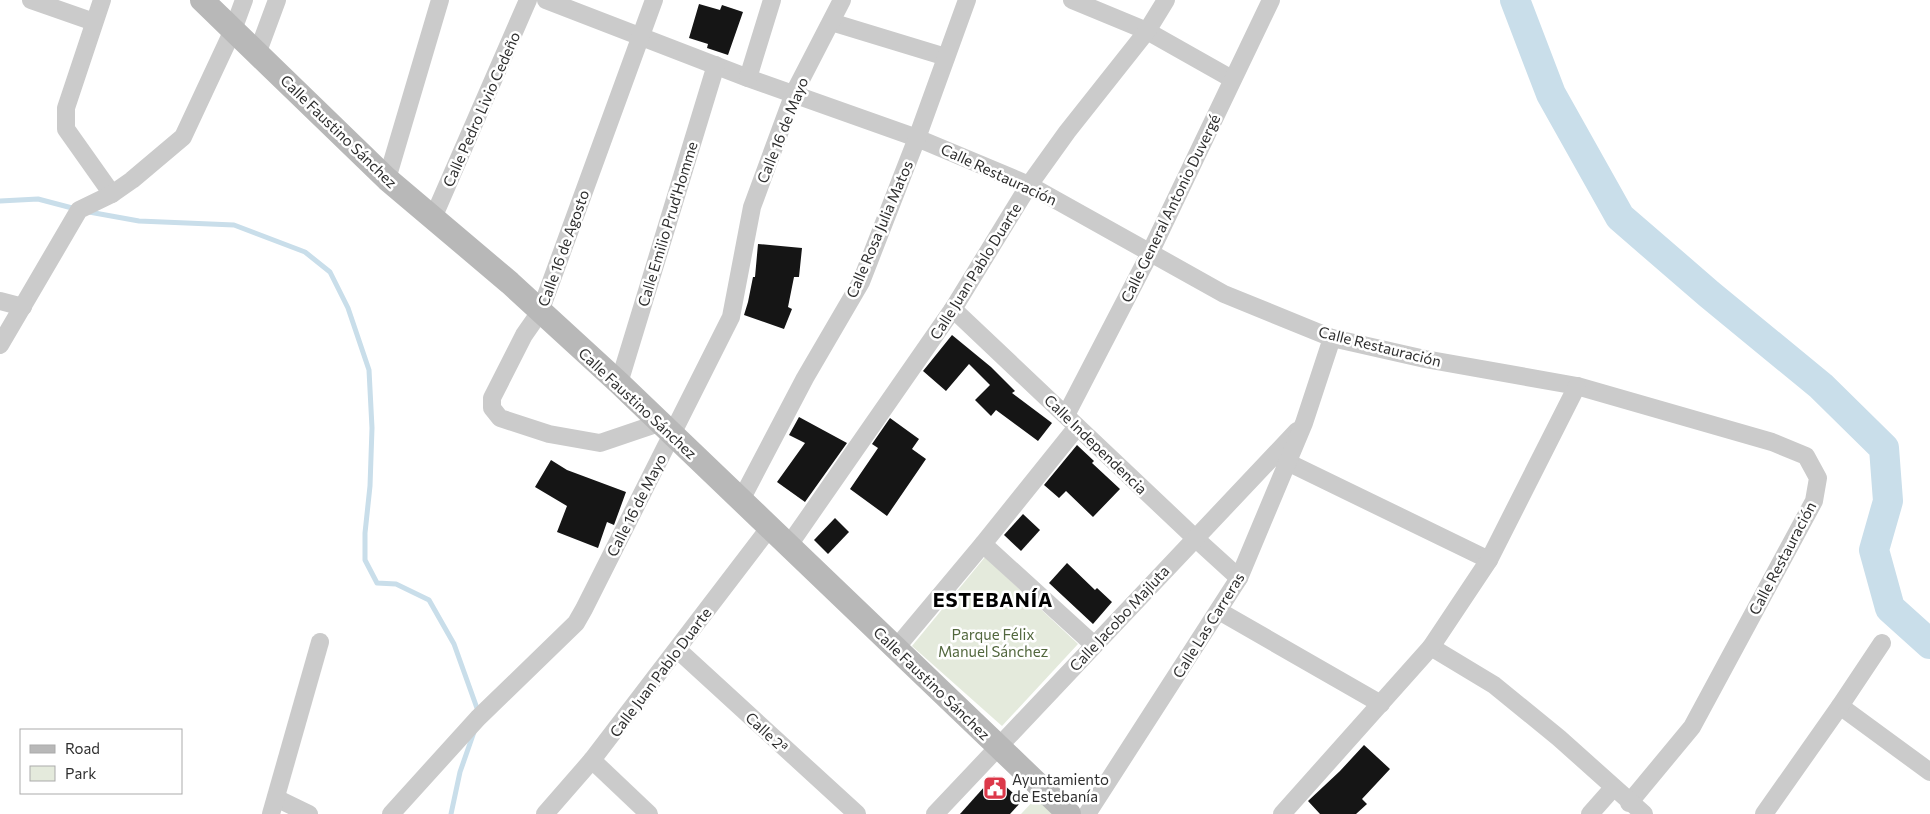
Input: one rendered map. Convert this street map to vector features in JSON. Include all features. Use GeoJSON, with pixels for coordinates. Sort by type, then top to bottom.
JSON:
{"type":"FeatureCollection","features":[{"type":"Feature","properties":{"kind":"street"},"geometry":{"type":"LineString","coordinates":[[31,0],[94,22]]}},
{"type":"Feature","properties":{"kind":"street"},"geometry":{"type":"LineString","coordinates":[[102,0],[66,108],[66,128],[112,194]]}},
{"type":"Feature","properties":{"kind":"street","name":"Calle Faustino Sánchez"},"geometry":{"type":"LineString","coordinates":[[202,0],[387,178],[510,283],[619,383],[1069,814]]}},
{"type":"Feature","properties":{"kind":"street"},"geometry":{"type":"LineString","coordinates":[[0,345],[79,210],[112,194],[132,180],[183,137],[233,30],[244,0]]}},
{"type":"Feature","properties":{"kind":"street"},"geometry":{"type":"LineString","coordinates":[[258,54],[277,0]]}},
{"type":"Feature","properties":{"kind":"street"},"geometry":{"type":"LineString","coordinates":[[387,178],[440,0]]}},
{"type":"Feature","properties":{"kind":"street","name":"Calle Pedro Livio Cedeño"},"geometry":{"type":"LineString","coordinates":[[433,218],[528,0]]}},
{"type":"Feature","properties":{"kind":"street","name":"Calle Restauración"},"geometry":{"type":"LineString","coordinates":[[546,0],[748,78],[917,138],[1029,185],[1224,294],[1332,338],[1425,359],[1577,386],[1772,442],[1806,456],[1818,478],[1814,501],[1692,727],[1630,803]]}},
{"type":"Feature","properties":{"kind":"street","name":"Calle 16 de Agosto"},"geometry":{"type":"LineString","coordinates":[[654,0],[540,312],[524,335],[492,398],[492,408],[500,418],[549,434],[600,443],[665,429]]}},
{"type":"Feature","properties":{"kind":"street"},"geometry":{"type":"LineString","coordinates":[[748,78],[772,0]]}},
{"type":"Feature","properties":{"kind":"street","name":"Calle 16 de Mayo"},"geometry":{"type":"LineString","coordinates":[[391,814],[478,718],[576,623],[665,429],[731,317],[752,206],[794,93],[842,0]]}},
{"type":"Feature","properties":{"kind":"street","name":"Calle Rosa Julia Matos"},"geometry":{"type":"LineString","coordinates":[[741,500],[805,378],[861,282],[917,138],[967,0]]}},
{"type":"Feature","properties":{"kind":"street"},"geometry":{"type":"LineString","coordinates":[[1072,0],[1147,31],[1232,79]]}},
{"type":"Feature","properties":{"kind":"street","name":"Calle Juan Pablo Duarte"},"geometry":{"type":"LineString","coordinates":[[789,545],[953,310],[1029,185],[1067,132],[1147,31],[1166,0]]}},
{"type":"Feature","properties":{"kind":"street","name":"Calle General Antonio Duvergé"},"geometry":{"type":"LineString","coordinates":[[896,648],[983,544],[1072,421],[1271,0]]}},
{"type":"Feature","properties":{"kind":"street"},"geometry":{"type":"LineString","coordinates":[[831,22],[946,57]]}},
{"type":"Feature","properties":{"kind":"street","name":"Calle Emilio Prud'Homme"},"geometry":{"type":"LineString","coordinates":[[619,383],[716,65]]}},
{"type":"Feature","properties":{"kind":"street"},"geometry":{"type":"LineString","coordinates":[[0,301],[23,307]]}},
{"type":"Feature","properties":{"kind":"street","name":"Calle Independencia"},"geometry":{"type":"LineString","coordinates":[[953,310],[1239,578]]}},
{"type":"Feature","properties":{"kind":"street","name":"Calle Jacobo Majluta"},"geometry":{"type":"LineString","coordinates":[[935,814],[1195,538],[1281,459],[1304,423],[1332,338]]}},
{"type":"Feature","properties":{"kind":"street"},"geometry":{"type":"LineString","coordinates":[[1282,814],[1432,647],[1489,560],[1577,386]]}},
{"type":"Feature","properties":{"kind":"street"},"geometry":{"type":"LineString","coordinates":[[1281,459],[1489,560]]}},
{"type":"Feature","properties":{"kind":"street","name":"Calle Las Carreras"},"geometry":{"type":"LineString","coordinates":[[1087,814],[1239,578],[1281,459]]}},
{"type":"Feature","properties":{"kind":"street","name":"Calle Juan Pablo Duarte"},"geometry":{"type":"LineString","coordinates":[[545,814],[592,760],[678,650],[770,527]]}},
{"type":"Feature","properties":{"kind":"street"},"geometry":{"type":"LineString","coordinates":[[983,544],[1094,645]]}},
{"type":"Feature","properties":{"kind":"street"},"geometry":{"type":"LineString","coordinates":[[1218,611],[1381,704]]}},
{"type":"Feature","properties":{"kind":"street"},"geometry":{"type":"LineString","coordinates":[[309,814],[273,806],[320,642]]}},
{"type":"Feature","properties":{"kind":"street"},"geometry":{"type":"LineString","coordinates":[[1764,814],[1840,706],[1882,642]]}},
{"type":"Feature","properties":{"kind":"street"},"geometry":{"type":"LineString","coordinates":[[1432,647],[1494,686],[1558,738],[1612,788],[1644,814]]}},
{"type":"Feature","properties":{"kind":"street","name":"Calle 2ª"},"geometry":{"type":"LineString","coordinates":[[678,650],[857,814]]}},
{"type":"Feature","properties":{"kind":"street"},"geometry":{"type":"LineString","coordinates":[[1840,706],[1930,772]]}},
{"type":"Feature","properties":{"kind":"street"},"geometry":{"type":"LineString","coordinates":[[592,760],[649,814]]}},
{"type":"Feature","properties":{"kind":"street"},"geometry":{"type":"LineString","coordinates":[[1590,814],[1612,788]]}},
{"type":"Feature","properties":{"kind":"green space","name":"Parque Félix Manuel Sánchez"},"geometry":{"type":"Polygon","coordinates":[[[985,557],[1078,644],[1002,726],[912,646],[985,557]]]}},
{"type":"Feature","properties":{"kind":"green space"},"geometry":{"type":"Polygon","coordinates":[[[1036,798],[1054,814],[1021,814],[1036,798]]]}},
{"type":"Feature","properties":{"kind":"building"},"geometry":{"type":"Polygon","coordinates":[[[699,4],[720,10],[722,5],[743,12],[728,55],[707,48],[708,44],[689,38],[699,4]]]}},
{"type":"Feature","properties":{"kind":"building"},"geometry":{"type":"Polygon","coordinates":[[[758,244],[802,248],[799,277],[794,277],[788,307],[792,309],[784,329],[744,315],[753,277],[755,277],[758,244]]]}},
{"type":"Feature","properties":{"kind":"building"},"geometry":{"type":"Polygon","coordinates":[[[952,335],[991,367],[1015,391],[1012,393],[1052,423],[1038,441],[996,410],[991,416],[975,400],[990,385],[969,364],[946,391],[923,371],[952,335]]]}},
{"type":"Feature","properties":{"kind":"building"},"geometry":{"type":"Polygon","coordinates":[[[799,417],[847,443],[805,502],[777,482],[805,443],[789,435],[799,417]]]}},
{"type":"Feature","properties":{"kind":"building"},"geometry":{"type":"Polygon","coordinates":[[[890,418],[919,439],[912,449],[926,459],[887,516],[850,489],[878,448],[872,444],[890,418]]]}},
{"type":"Feature","properties":{"kind":"building"},"geometry":{"type":"Polygon","coordinates":[[[1077,445],[1094,461],[1092,463],[1120,489],[1093,517],[1066,491],[1059,498],[1044,485],[1077,445]]]}},
{"type":"Feature","properties":{"kind":"building"},"geometry":{"type":"Polygon","coordinates":[[[551,460],[567,470],[626,492],[614,525],[607,522],[598,548],[557,532],[567,506],[535,487],[551,460]]]}},
{"type":"Feature","properties":{"kind":"building"},"geometry":{"type":"Polygon","coordinates":[[[1023,514],[1040,530],[1021,551],[1004,535],[1023,514]]]}},
{"type":"Feature","properties":{"kind":"building"},"geometry":{"type":"Polygon","coordinates":[[[835,518],[849,532],[828,554],[814,540],[835,518]]]}},
{"type":"Feature","properties":{"kind":"building"},"geometry":{"type":"Polygon","coordinates":[[[1067,563],[1095,590],[1097,588],[1112,602],[1093,624],[1049,583],[1067,563]]]}},
{"type":"Feature","properties":{"kind":"building"},"geometry":{"type":"Polygon","coordinates":[[[1364,745],[1390,769],[1362,799],[1367,804],[1356,814],[1320,814],[1308,801],[1364,745]]]}},
{"type":"Feature","properties":{"kind":"building","name":"Ayuntamiento de Estebanía"},"geometry":{"type":"Polygon","coordinates":[[[994,776],[1022,801],[1010,814],[960,814],[994,776]]]}},
{"type":"Feature","properties":{"kind":"waterway"},"geometry":{"type":"LineString","coordinates":[[1515,0],[1551,94],[1620,217],[1709,294],[1821,386],[1884,448],[1888,501],[1874,550],[1890,608],[1930,644]]}},
{"type":"Feature","properties":{"kind":"waterway"},"geometry":{"type":"LineString","coordinates":[[0,201],[38,199],[76,209]]}},
{"type":"Feature","properties":{"kind":"waterway"},"geometry":{"type":"LineString","coordinates":[[89,212],[139,221],[234,225],[305,252],[330,272],[348,308],[369,370],[372,428],[365,560],[377,583],[396,584],[429,600],[454,644],[478,711]]}},
{"type":"Feature","properties":{"kind":"waterway"},"geometry":{"type":"LineString","coordinates":[[451,814],[460,772],[474,732]]}},
{"type":"Feature","properties":{"kind":"place","name":"Ayuntamiento de Estebanía"},"geometry":{"type":"Point","coordinates":[995,788]}},
{"type":"Feature","properties":{"kind":"district","name":"ESTEBANÍA"},"geometry":{"type":"Point","coordinates":[993,599]}}]}
